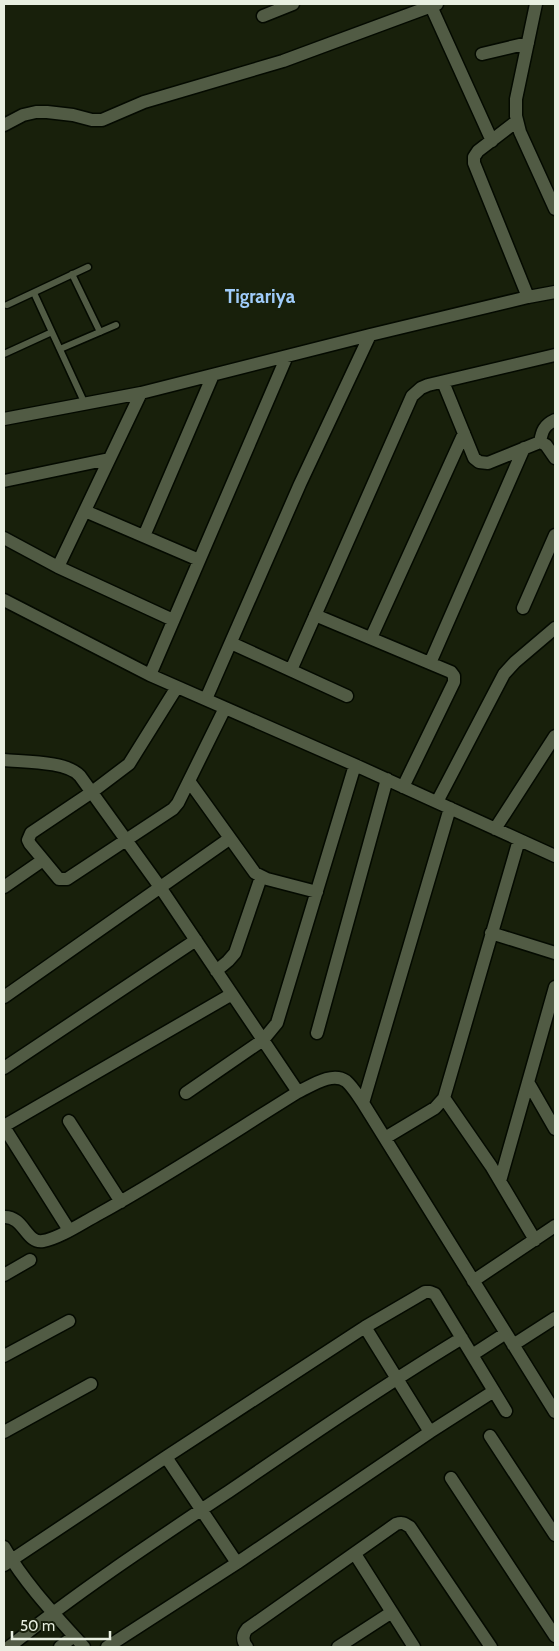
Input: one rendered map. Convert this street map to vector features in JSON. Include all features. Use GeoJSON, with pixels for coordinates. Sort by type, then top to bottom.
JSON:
{"type":"FeatureCollection","features":[{"type":"Feature","properties":{"kind":"street"},"geometry":{"type":"LineString","coordinates":[[263,16],[293,4]]}},
{"type":"Feature","properties":{"kind":"street"},"geometry":{"type":"LineString","coordinates":[[4,125],[36,112],[102,120],[144,102],[283,61],[432,4],[492,141]]}},
{"type":"Feature","properties":{"kind":"street"},"geometry":{"type":"LineString","coordinates":[[536,4],[516,99],[517,121],[520,132],[555,209]]}},
{"type":"Feature","properties":{"kind":"street"},"geometry":{"type":"LineString","coordinates":[[482,54],[528,43]]}},
{"type":"Feature","properties":{"kind":"street"},"geometry":{"type":"LineString","coordinates":[[517,121],[478,151],[474,156],[474,163],[528,297]]}},
{"type":"Feature","properties":{"kind":"street"},"geometry":{"type":"LineString","coordinates":[[4,419],[141,393],[370,335],[555,292]]}},
{"type":"Feature","properties":{"kind":"street"},"geometry":{"type":"LineString","coordinates":[[206,699],[300,484],[370,335]]}},
{"type":"Feature","properties":{"kind":"street"},"geometry":{"type":"LineString","coordinates":[[150,675],[287,356]]}},
{"type":"Feature","properties":{"kind":"street"},"geometry":{"type":"LineString","coordinates":[[291,670],[412,396],[421,388],[442,382],[555,356]]}},
{"type":"Feature","properties":{"kind":"street"},"geometry":{"type":"LineString","coordinates":[[144,536],[213,374]]}},
{"type":"Feature","properties":{"kind":"street"},"geometry":{"type":"LineString","coordinates":[[442,382],[474,458],[484,464],[540,442],[546,445],[555,458]]}},
{"type":"Feature","properties":{"kind":"street"},"geometry":{"type":"LineString","coordinates":[[58,567],[141,393]]}},
{"type":"Feature","properties":{"kind":"street"},"geometry":{"type":"LineString","coordinates":[[540,442],[545,427],[555,420]]}},
{"type":"Feature","properties":{"kind":"street"},"geometry":{"type":"LineString","coordinates":[[371,638],[464,433]]}},
{"type":"Feature","properties":{"kind":"street"},"geometry":{"type":"LineString","coordinates":[[430,663],[524,448]]}},
{"type":"Feature","properties":{"kind":"street"},"geometry":{"type":"LineString","coordinates":[[4,480],[110,459]]}},
{"type":"Feature","properties":{"kind":"street"},"geometry":{"type":"LineString","coordinates":[[85,511],[199,560]]}},
{"type":"Feature","properties":{"kind":"street"},"geometry":{"type":"LineString","coordinates":[[523,608],[555,535]]}},
{"type":"Feature","properties":{"kind":"street"},"geometry":{"type":"LineString","coordinates":[[4,538],[58,567],[173,620]]}},
{"type":"Feature","properties":{"kind":"street"},"geometry":{"type":"LineString","coordinates":[[4,600],[150,675],[554,854]]}},
{"type":"Feature","properties":{"kind":"street"},"geometry":{"type":"LineString","coordinates":[[315,615],[451,672],[455,679],[403,787]]}},
{"type":"Feature","properties":{"kind":"street"},"geometry":{"type":"LineString","coordinates":[[437,802],[504,674],[515,662],[555,628]]}},
{"type":"Feature","properties":{"kind":"street"},"geometry":{"type":"LineString","coordinates":[[230,643],[348,696]]}},
{"type":"Feature","properties":{"kind":"street"},"geometry":{"type":"LineString","coordinates":[[177,686],[129,764],[92,792],[31,833],[28,840],[59,879],[67,879],[173,809],[225,708]]}},
{"type":"Feature","properties":{"kind":"street"},"geometry":{"type":"LineString","coordinates":[[495,828],[555,736]]}},
{"type":"Feature","properties":{"kind":"street"},"geometry":{"type":"LineString","coordinates":[[4,760],[70,768],[76,771],[128,840],[298,1092]]}},
{"type":"Feature","properties":{"kind":"street"},"geometry":{"type":"LineString","coordinates":[[186,1093],[263,1040],[277,1023],[355,765]]}},
{"type":"Feature","properties":{"kind":"street"},"geometry":{"type":"LineString","coordinates":[[317,1033],[387,779]]}},
{"type":"Feature","properties":{"kind":"street"},"geometry":{"type":"LineString","coordinates":[[189,781],[249,868],[261,877],[317,892]]}},
{"type":"Feature","properties":{"kind":"street"},"geometry":{"type":"LineString","coordinates":[[363,1103],[450,808]]}},
{"type":"Feature","properties":{"kind":"street"},"geometry":{"type":"LineString","coordinates":[[4,997],[229,839]]}},
{"type":"Feature","properties":{"kind":"street"},"geometry":{"type":"LineString","coordinates":[[384,1138],[435,1108],[444,1098],[519,840]]}},
{"type":"Feature","properties":{"kind":"street"},"geometry":{"type":"LineString","coordinates":[[4,887],[43,860]]}},
{"type":"Feature","properties":{"kind":"street"},"geometry":{"type":"LineString","coordinates":[[216,971],[228,962],[235,953],[261,877]]}},
{"type":"Feature","properties":{"kind":"street"},"geometry":{"type":"LineString","coordinates":[[491,933],[555,953]]}},
{"type":"Feature","properties":{"kind":"street"},"geometry":{"type":"LineString","coordinates":[[4,1068],[196,940]]}},
{"type":"Feature","properties":{"kind":"street"},"geometry":{"type":"LineString","coordinates":[[500,1181],[528,1082],[553,1009],[555,987]]}},
{"type":"Feature","properties":{"kind":"street"},"geometry":{"type":"LineString","coordinates":[[69,1230],[4,1127],[232,994]]}},
{"type":"Feature","properties":{"kind":"street"},"geometry":{"type":"LineString","coordinates":[[4,1217],[16,1219],[36,1241],[49,1239],[121,1202],[298,1092],[322,1081],[340,1078],[347,1082],[363,1103],[555,1412]]}},
{"type":"Feature","properties":{"kind":"street"},"geometry":{"type":"LineString","coordinates":[[528,1082],[555,1130]]}},
{"type":"Feature","properties":{"kind":"street"},"geometry":{"type":"LineString","coordinates":[[444,1098],[500,1181],[535,1240]]}},
{"type":"Feature","properties":{"kind":"street"},"geometry":{"type":"LineString","coordinates":[[69,1121],[121,1202]]}},
{"type":"Feature","properties":{"kind":"street"},"geometry":{"type":"LineString","coordinates":[[473,1281],[555,1226]]}},
{"type":"Feature","properties":{"kind":"street"},"geometry":{"type":"LineString","coordinates":[[4,1274],[30,1260]]}},
{"type":"Feature","properties":{"kind":"street"},"geometry":{"type":"LineString","coordinates":[[7,1562],[365,1328],[421,1294],[430,1292],[435,1294],[506,1411]]}},
{"type":"Feature","properties":{"kind":"street"},"geometry":{"type":"LineString","coordinates":[[513,1345],[555,1318]]}},
{"type":"Feature","properties":{"kind":"street"},"geometry":{"type":"LineString","coordinates":[[4,1356],[68,1322]]}},
{"type":"Feature","properties":{"kind":"street"},"geometry":{"type":"LineString","coordinates":[[365,1328],[430,1432]]}},
{"type":"Feature","properties":{"kind":"street"},"geometry":{"type":"LineString","coordinates":[[472,1355],[506,1333]]}},
{"type":"Feature","properties":{"kind":"street"},"geometry":{"type":"LineString","coordinates":[[9,1647],[52,1612],[201,1510],[396,1378],[462,1338]]}},
{"type":"Feature","properties":{"kind":"street"},"geometry":{"type":"LineString","coordinates":[[4,1432],[91,1384]]}},
{"type":"Feature","properties":{"kind":"street"},"geometry":{"type":"LineString","coordinates":[[107,1647],[237,1563],[430,1432],[494,1391]]}},
{"type":"Feature","properties":{"kind":"street"},"geometry":{"type":"LineString","coordinates":[[490,1436],[555,1535]]}},
{"type":"Feature","properties":{"kind":"street"},"geometry":{"type":"LineString","coordinates":[[166,1457],[237,1563]]}},
{"type":"Feature","properties":{"kind":"street"},"geometry":{"type":"LineString","coordinates":[[451,1478],[555,1636]]}},
{"type":"Feature","properties":{"kind":"street"},"geometry":{"type":"LineString","coordinates":[[247,1647],[243,1638],[244,1632],[396,1524],[405,1523],[410,1526],[490,1647]]}},
{"type":"Feature","properties":{"kind":"street"},"geometry":{"type":"LineString","coordinates":[[4,1547],[7,1562],[84,1647]]}},
{"type":"Feature","properties":{"kind":"street"},"geometry":{"type":"LineString","coordinates":[[355,1554],[414,1647]]}},
{"type":"Feature","properties":{"kind":"street"},"geometry":{"type":"LineString","coordinates":[[344,1646],[392,1612]]}},
{"type":"Feature","properties":{"kind":"street"},"geometry":{"type":"LineString","coordinates":[[60,1647],[74,1636]]}},
{"type":"Feature","properties":{"kind":"lane"},"geometry":{"type":"LineString","coordinates":[[7,306],[88,267]]}},
{"type":"Feature","properties":{"kind":"lane"},"geometry":{"type":"LineString","coordinates":[[72,274],[100,332]]}},
{"type":"Feature","properties":{"kind":"lane"},"geometry":{"type":"LineString","coordinates":[[34,293],[85,404]]}},
{"type":"Feature","properties":{"kind":"lane"},"geometry":{"type":"LineString","coordinates":[[60,349],[116,325]]}},
{"type":"Feature","properties":{"kind":"lane"},"geometry":{"type":"LineString","coordinates":[[4,354],[52,332]]}},
{"type":"Feature","properties":{"kind":"district","name":"Tigrariya"},"geometry":{"type":"Point","coordinates":[260,296]}}]}
